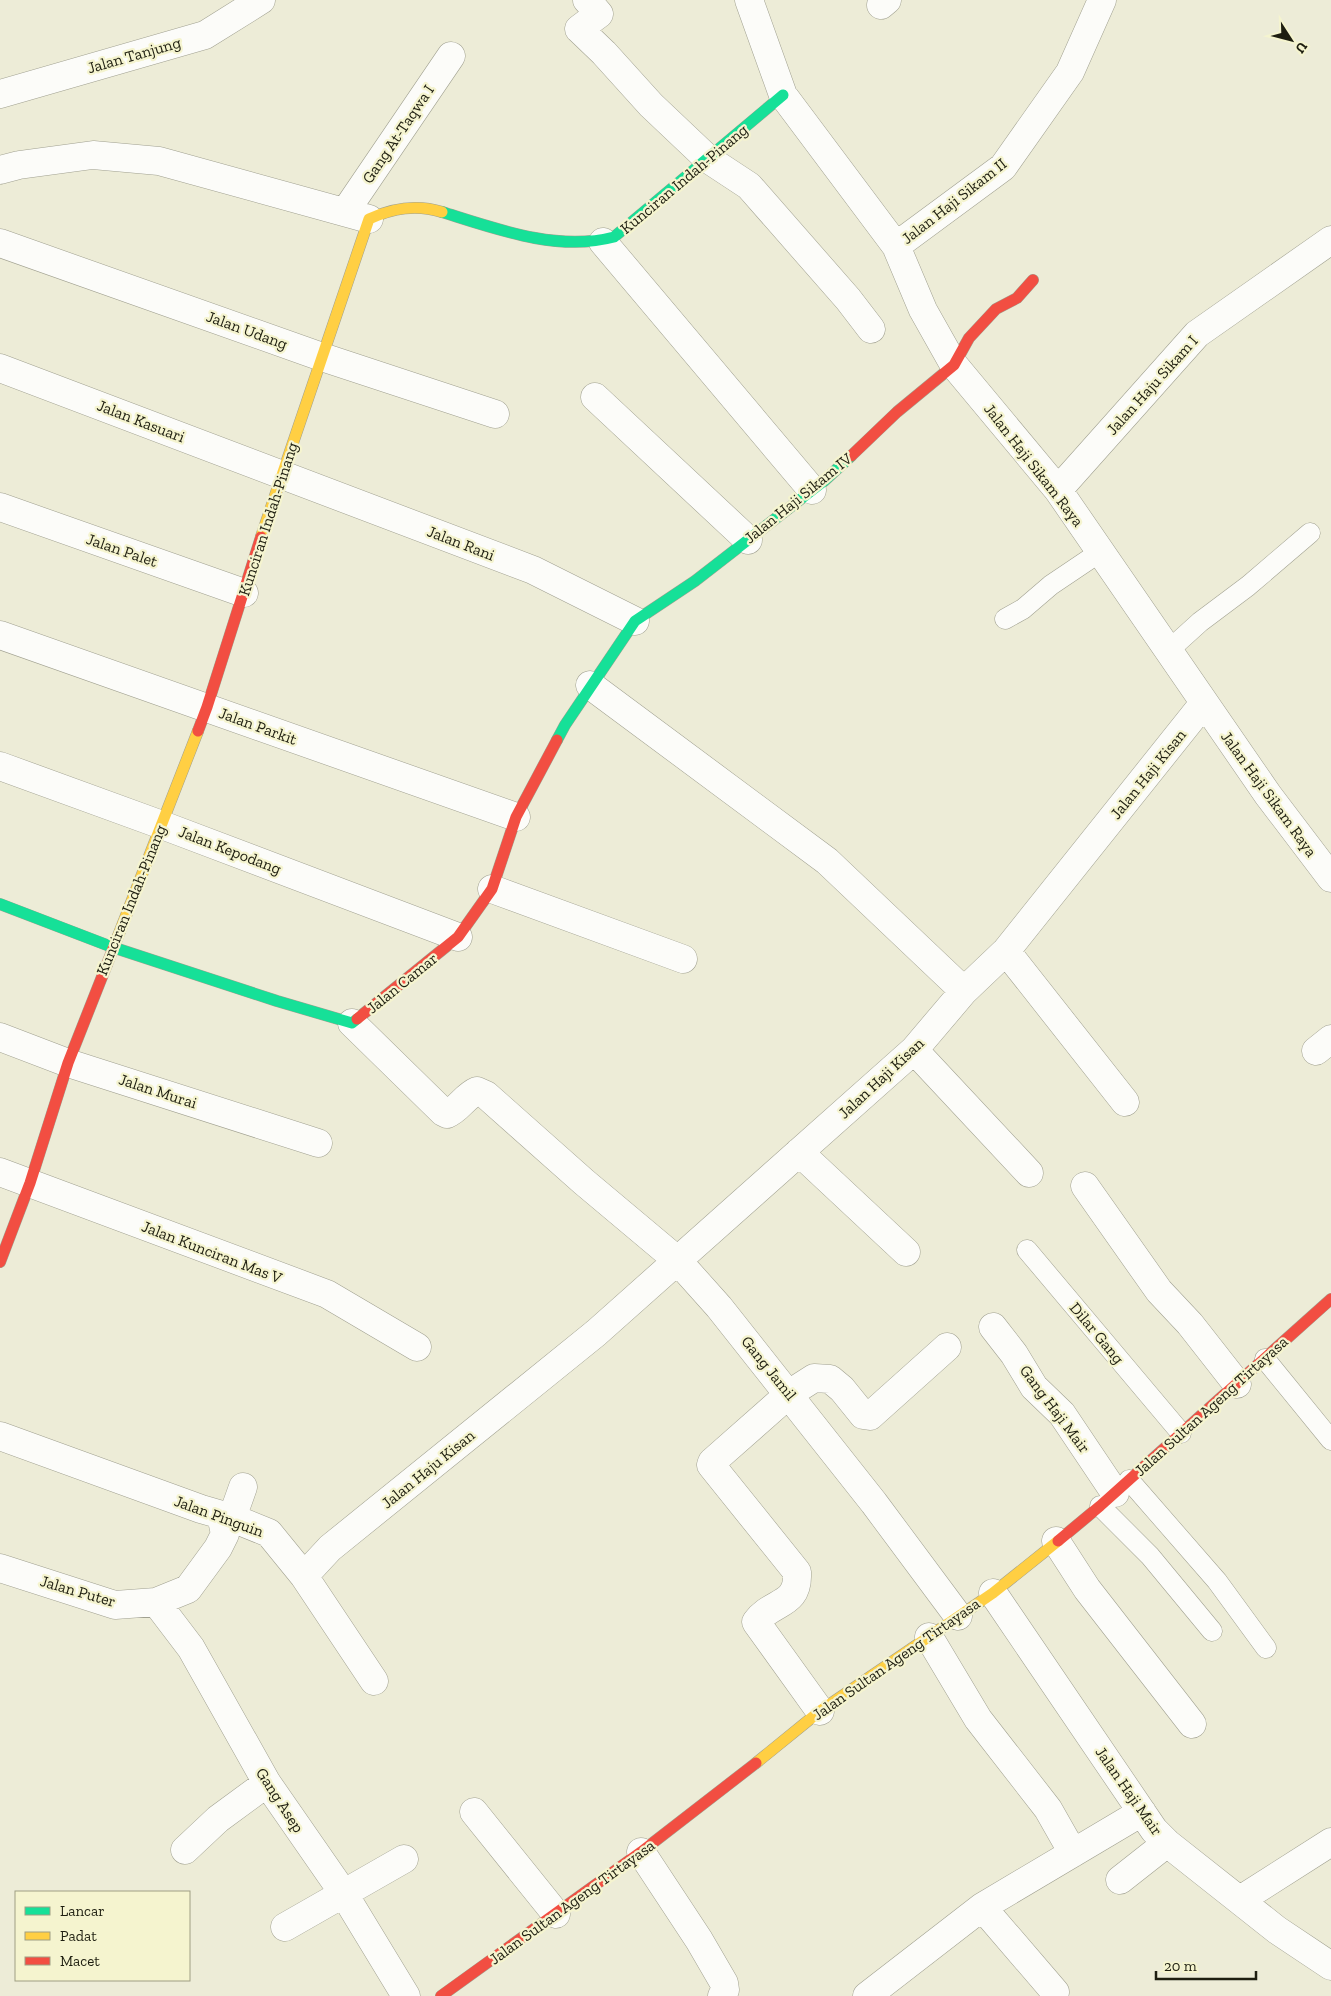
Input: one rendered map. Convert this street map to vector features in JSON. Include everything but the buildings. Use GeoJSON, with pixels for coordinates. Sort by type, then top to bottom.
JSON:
{"type":"FeatureCollection","features":[{"type":"Feature","properties":{"kind":"street","name":"Jalan Tanjung"},"geometry":{"type":"LineString","coordinates":[[0,94],[205,35],[261,0]]}},
{"type":"Feature","properties":{"kind":"street"},"geometry":{"type":"LineString","coordinates":[[587,0],[600,14],[579,29],[652,105],[708,159],[749,186],[848,299],[871,329]]}},
{"type":"Feature","properties":{"kind":"street","name":"Jalan Haji Sikam Raya"},"geometry":{"type":"LineString","coordinates":[[749,0],[783,95],[896,246],[923,310],[954,365],[1058,490],[1268,795],[1331,878]]}},
{"type":"Feature","properties":{"kind":"street","name":"Jalan Haji Sikam II"},"geometry":{"type":"LineString","coordinates":[[896,246],[1003,167],[1070,72],[1102,0]]}},
{"type":"Feature","properties":{"kind":"street","name":"Gang At-Taqwa I"},"geometry":{"type":"LineString","coordinates":[[357,216],[451,56]]}},
{"type":"Feature","properties":{"kind":"street","name":"Kunciran Indah-Pinang"},"geometry":{"type":"LineString","coordinates":[[0,1262],[30,1183],[68,1063],[207,707],[281,475],[322,357],[357,216],[418,207],[555,242],[603,242],[614,237],[783,95]]}},
{"type":"Feature","properties":{"kind":"street"},"geometry":{"type":"LineString","coordinates":[[0,170],[19,165],[93,155],[159,161],[357,216]]}},
{"type":"Feature","properties":{"kind":"street","name":"Jalan Haju Sikam I"},"geometry":{"type":"LineString","coordinates":[[1058,490],[1197,334],[1331,240]]}},
{"type":"Feature","properties":{"kind":"street"},"geometry":{"type":"LineString","coordinates":[[603,242],[812,490]]}},
{"type":"Feature","properties":{"kind":"street","name":"Jalan Udang"},"geometry":{"type":"LineString","coordinates":[[0,243],[322,357],[495,414]]}},
{"type":"Feature","properties":{"kind":"street"},"geometry":{"type":"LineString","coordinates":[[954,365],[969,338],[996,309],[1017,298],[1033,280]]}},
{"type":"Feature","properties":{"kind":"street","name":"Jalan Haji Sikam IV"},"geometry":{"type":"LineString","coordinates":[[635,621],[695,581],[812,490],[897,412],[954,365]]}},
{"type":"Feature","properties":{"kind":"street","name":"Jalan Kasuari"},"geometry":{"type":"LineString","coordinates":[[0,368],[281,475]]}},
{"type":"Feature","properties":{"kind":"street"},"geometry":{"type":"LineString","coordinates":[[595,397],[748,540]]}},
{"type":"Feature","properties":{"kind":"street","name":"Jalan Rani"},"geometry":{"type":"LineString","coordinates":[[281,475],[533,570],[635,621]]}},
{"type":"Feature","properties":{"kind":"street","name":"Jalan Palet"},"geometry":{"type":"LineString","coordinates":[[0,507],[244,593]]}},
{"type":"Feature","properties":{"kind":"street","name":"Jalan Camar"},"geometry":{"type":"LineString","coordinates":[[0,904],[112,947],[277,1001],[352,1023],[458,937],[492,889],[516,817],[564,725],[635,621]]}},
{"type":"Feature","properties":{"kind":"street","name":"Jalan Parkit"},"geometry":{"type":"LineString","coordinates":[[0,635],[516,817]]}},
{"type":"Feature","properties":{"kind":"street"},"geometry":{"type":"LineString","coordinates":[[590,685],[827,861],[964,991]]}},
{"type":"Feature","properties":{"kind":"street","name":"Jalan Haji Kisan"},"geometry":{"type":"LineString","coordinates":[[555,1366],[596,1333],[914,1050],[964,991],[1006,951],[1204,703]]}},
{"type":"Feature","properties":{"kind":"street","name":"Jalan Kepodang"},"geometry":{"type":"LineString","coordinates":[[0,766],[458,937]]}},
{"type":"Feature","properties":{"kind":"street"},"geometry":{"type":"LineString","coordinates":[[492,889],[683,959]]}},
{"type":"Feature","properties":{"kind":"street"},"geometry":{"type":"LineString","coordinates":[[1006,951],[1125,1102]]}},
{"type":"Feature","properties":{"kind":"street","name":"Gang Jamil"},"geometry":{"type":"LineString","coordinates":[[352,1023],[443,1112],[447,1114],[452,1112],[468,1094],[477,1091],[486,1094],[548,1150],[677,1260],[719,1307],[789,1394],[958,1616]]}},
{"type":"Feature","properties":{"kind":"street","name":"Jalan Murai"},"geometry":{"type":"LineString","coordinates":[[0,1037],[68,1063],[318,1142]]}},
{"type":"Feature","properties":{"kind":"street"},"geometry":{"type":"LineString","coordinates":[[914,1050],[1029,1173]]}},
{"type":"Feature","properties":{"kind":"street"},"geometry":{"type":"LineString","coordinates":[[799,1152],[906,1252]]}},
{"type":"Feature","properties":{"kind":"street","name":"Jalan Kunciran Mas V"},"geometry":{"type":"LineString","coordinates":[[0,1172],[327,1294],[417,1347]]}},
{"type":"Feature","properties":{"kind":"street"},"geometry":{"type":"LineString","coordinates":[[1085,1186],[1159,1290],[1190,1324],[1237,1384]]}},
{"type":"Feature","properties":{"kind":"street","name":"Jalan Sultan Ageng Tirtayasa"},"geometry":{"type":"LineString","coordinates":[[441,1996],[641,1852],[820,1711],[993,1593],[1115,1493],[1331,1299]]}},
{"type":"Feature","properties":{"kind":"street","name":"Gang Haji Mair"},"geometry":{"type":"LineString","coordinates":[[993,1327],[1014,1354],[1034,1387],[1062,1414],[1115,1493]]}},
{"type":"Feature","properties":{"kind":"street"},"geometry":{"type":"LineString","coordinates":[[820,1711],[756,1621],[793,1594],[798,1584],[797,1572],[711,1465],[712,1462],[789,1394],[814,1378],[830,1379],[842,1389],[863,1416],[870,1416],[947,1347]]}},
{"type":"Feature","properties":{"kind":"street","name":"Jalan Haju Kisan"},"geometry":{"type":"LineString","coordinates":[[304,1576],[330,1548],[555,1366]]}},
{"type":"Feature","properties":{"kind":"street","name":"Jalan Pinguin"},"geometry":{"type":"LineString","coordinates":[[0,1436],[269,1533],[304,1576],[374,1681]]}},
{"type":"Feature","properties":{"kind":"street"},"geometry":{"type":"LineString","coordinates":[[226,1516],[243,1487]]}},
{"type":"Feature","properties":{"kind":"street","name":"Jalan Puter"},"geometry":{"type":"LineString","coordinates":[[0,1568],[115,1605],[156,1602],[188,1589],[218,1548],[225,1534],[226,1516]]}},
{"type":"Feature","properties":{"kind":"street"},"geometry":{"type":"LineString","coordinates":[[1056,1541],[1087,1589],[1192,1724]]}},
{"type":"Feature","properties":{"kind":"street","name":"Jalan Haji Mair"},"geometry":{"type":"LineString","coordinates":[[993,1593],[1154,1830],[1167,1844],[1277,1930],[1331,1966]]}},
{"type":"Feature","properties":{"kind":"street","name":"Gang Asep"},"geometry":{"type":"LineString","coordinates":[[156,1602],[191,1648],[267,1783],[344,1894],[406,1996]]}},
{"type":"Feature","properties":{"kind":"street"},"geometry":{"type":"LineString","coordinates":[[929,1638],[978,1719],[1048,1809],[1073,1853]]}},
{"type":"Feature","properties":{"kind":"street"},"geometry":{"type":"LineString","coordinates":[[185,1850],[218,1819],[267,1783]]}},
{"type":"Feature","properties":{"kind":"street"},"geometry":{"type":"LineString","coordinates":[[474,1812],[556,1914]]}},
{"type":"Feature","properties":{"kind":"street"},"geometry":{"type":"LineString","coordinates":[[867,1996],[982,1907],[1142,1812]]}},
{"type":"Feature","properties":{"kind":"street"},"geometry":{"type":"LineString","coordinates":[[1240,1900],[1331,1842]]}},
{"type":"Feature","properties":{"kind":"street"},"geometry":{"type":"LineString","coordinates":[[1120,1880],[1167,1844]]}},
{"type":"Feature","properties":{"kind":"street"},"geometry":{"type":"LineString","coordinates":[[641,1852],[699,1940],[724,1983],[725,1990],[722,1996]]}},
{"type":"Feature","properties":{"kind":"street"},"geometry":{"type":"LineString","coordinates":[[285,1927],[404,1859]]}},
{"type":"Feature","properties":{"kind":"street"},"geometry":{"type":"LineString","coordinates":[[982,1907],[1055,1992],[1054,1996]]}},
{"type":"Feature","properties":{"kind":"lane"},"geometry":{"type":"LineString","coordinates":[[1168,651],[1200,622],[1248,586],[1310,533]]}},
{"type":"Feature","properties":{"kind":"lane"},"geometry":{"type":"LineString","coordinates":[[1005,619],[1100,552]]}},
{"type":"Feature","properties":{"kind":"lane","name":"Dilar Gang"},"geometry":{"type":"LineString","coordinates":[[1027,1250],[1181,1433]]}},
{"type":"Feature","properties":{"kind":"lane"},"geometry":{"type":"LineString","coordinates":[[1265,1359],[1331,1440]]}},
{"type":"Feature","properties":{"kind":"lane"},"geometry":{"type":"LineString","coordinates":[[1115,1493],[1150,1556],[1212,1631]]}},
{"type":"Feature","properties":{"kind":"lane"},"geometry":{"type":"LineString","coordinates":[[1115,1493],[1217,1581],[1266,1648]]}},
{"type":"Feature","properties":{"kind":"traffic: fast"},"geometry":{"type":"LineString","coordinates":[[442,212],[505,231],[549,240],[593,241],[614,237],[783,95]]}},
{"type":"Feature","properties":{"kind":"traffic: fast"},"geometry":{"type":"LineString","coordinates":[[557,740],[565,725],[635,621],[695,581],[824,481],[851,456]]}},
{"type":"Feature","properties":{"kind":"traffic: fast"},"geometry":{"type":"LineString","coordinates":[[0,904],[112,947],[277,1001],[352,1023],[357,1019]]}},
{"type":"Feature","properties":{"kind":"traffic: slow"},"geometry":{"type":"LineString","coordinates":[[261,537],[369,219],[405,208],[423,208],[442,212]]}},
{"type":"Feature","properties":{"kind":"traffic: slow"},"geometry":{"type":"LineString","coordinates":[[113,949],[198,731]]}},
{"type":"Feature","properties":{"kind":"traffic: slow"},"geometry":{"type":"LineString","coordinates":[[756,1763],[820,1711],[993,1593],[1058,1541]]}},
{"type":"Feature","properties":{"kind":"traffic: jam"},"geometry":{"type":"LineString","coordinates":[[851,456],[897,412],[954,365],[969,338],[996,309],[1017,298],[1033,280]]}},
{"type":"Feature","properties":{"kind":"traffic: jam"},"geometry":{"type":"LineString","coordinates":[[198,731],[261,537]]}},
{"type":"Feature","properties":{"kind":"traffic: jam"},"geometry":{"type":"LineString","coordinates":[[357,1019],[458,937],[492,889],[516,817],[557,740]]}},
{"type":"Feature","properties":{"kind":"traffic: jam"},"geometry":{"type":"LineString","coordinates":[[0,1262],[30,1183],[68,1063],[113,949]]}},
{"type":"Feature","properties":{"kind":"traffic: jam"},"geometry":{"type":"LineString","coordinates":[[1058,1541],[1100,1506],[1331,1299]]}},
{"type":"Feature","properties":{"kind":"traffic: jam"},"geometry":{"type":"LineString","coordinates":[[441,1996],[641,1852],[756,1763]]}}]}
